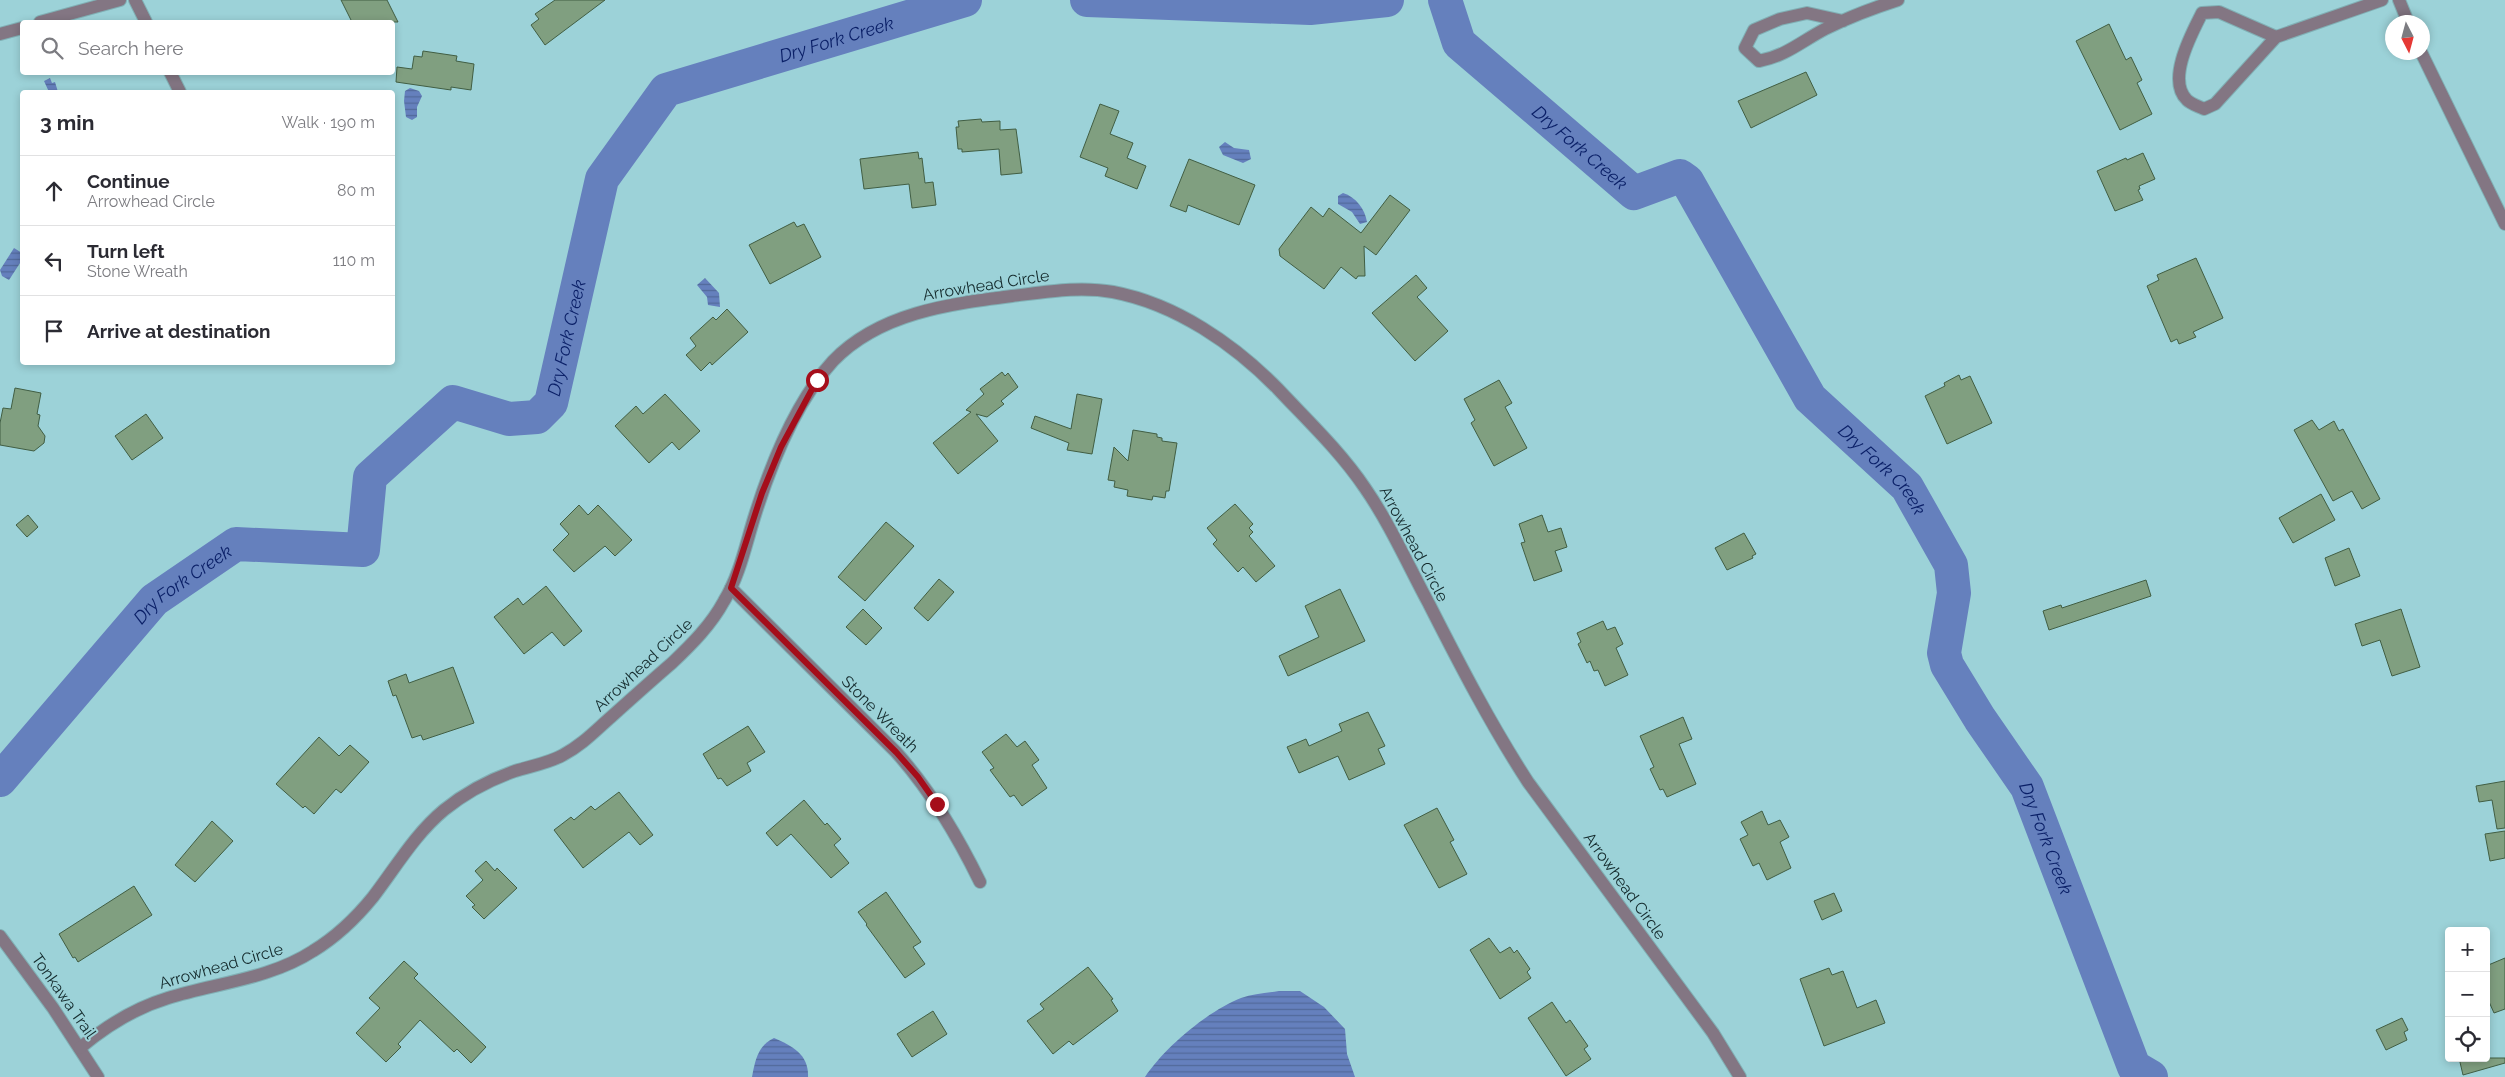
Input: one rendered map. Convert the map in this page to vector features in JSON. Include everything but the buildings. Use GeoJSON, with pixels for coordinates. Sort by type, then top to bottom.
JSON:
{"type":"FeatureCollection","features":[{"type":"Feature","properties":{"kind":"street"},"geometry":{"type":"LineString","coordinates":[[46,20],[105,2],[120,0]]}},
{"type":"Feature","properties":{"kind":"street"},"geometry":{"type":"LineString","coordinates":[[136,0],[145,20]]}},
{"type":"Feature","properties":{"kind":"street"},"geometry":{"type":"LineString","coordinates":[[1843,21],[1807,13],[1780,19],[1754,30],[1745,48],[1759,61],[1775,58],[1843,21],[1898,0]]}},
{"type":"Feature","properties":{"kind":"street"},"geometry":{"type":"LineString","coordinates":[[2276,37],[2219,12],[2202,13],[2181,60],[2179,82],[2186,99],[2204,109],[2215,104],[2276,37],[2382,0]]}},
{"type":"Feature","properties":{"kind":"street"},"geometry":{"type":"LineString","coordinates":[[2399,0],[2405,15]]}},
{"type":"Feature","properties":{"kind":"street"},"geometry":{"type":"LineString","coordinates":[[0,34],[20,29]]}},
{"type":"Feature","properties":{"kind":"street"},"geometry":{"type":"LineString","coordinates":[[2425,60],[2505,224]]}},
{"type":"Feature","properties":{"kind":"street"},"geometry":{"type":"LineString","coordinates":[[172,75],[179,90]]}},
{"type":"Feature","properties":{"kind":"street","name":"Arrowhead Circle"},"geometry":{"type":"LineString","coordinates":[[80,1048],[119,1020],[142,1007],[167,998],[256,976],[294,962],[318,948],[349,925],[370,902],[419,835],[440,813],[479,786],[507,774],[560,758],[588,739],[686,650],[707,627],[731,588],[762,493],[781,447],[810,391],[835,359],[868,335],[915,314],[951,304],[1065,289],[1112,292],[1143,300],[1172,312],[1212,334],[1261,372],[1336,448],[1366,488],[1392,531],[1500,740],[1528,782],[1713,1033],[1740,1077]]}},
{"type":"Feature","properties":{"kind":"street","name":"Stone Wreath"},"geometry":{"type":"LineString","coordinates":[[731,588],[896,752],[918,777],[937,804],[980,882]]}},
{"type":"Feature","properties":{"kind":"street","name":"Tonkawa Trail"},"geometry":{"type":"LineString","coordinates":[[0,936],[80,1048],[98,1077]]}},
{"type":"Feature","properties":{"kind":"water"},"geometry":{"type":"Polygon","coordinates":[[[50,78],[52,83],[55,82],[57,90],[48,90],[44,81],[50,78]]]}},
{"type":"Feature","properties":{"kind":"water"},"geometry":{"type":"Polygon","coordinates":[[[410,88],[419,91],[422,96],[417,107],[417,117],[412,120],[406,117],[404,101],[405,91],[410,88]]]}},
{"type":"Feature","properties":{"kind":"water"},"geometry":{"type":"Polygon","coordinates":[[[1225,142],[1234,148],[1249,150],[1251,159],[1243,163],[1223,155],[1219,147],[1225,142]]]}},
{"type":"Feature","properties":{"kind":"water"},"geometry":{"type":"Polygon","coordinates":[[[1343,193],[1352,197],[1359,204],[1367,222],[1360,224],[1352,212],[1338,204],[1338,196],[1343,193]]]}},
{"type":"Feature","properties":{"kind":"water"},"geometry":{"type":"Polygon","coordinates":[[[14,248],[20,252],[20,263],[9,280],[2,276],[0,270],[14,248]]]}},
{"type":"Feature","properties":{"kind":"water"},"geometry":{"type":"Polygon","coordinates":[[[705,278],[719,293],[720,307],[708,305],[707,297],[697,285],[705,278]]]}},
{"type":"Feature","properties":{"kind":"water"},"geometry":{"type":"Polygon","coordinates":[[[1279,991],[1300,991],[1324,1007],[1345,1029],[1347,1054],[1355,1077],[1145,1077],[1175,1042],[1215,1012],[1241,998],[1279,991]]]}},
{"type":"Feature","properties":{"kind":"water"},"geometry":{"type":"Polygon","coordinates":[[[774,1038],[787,1044],[803,1057],[808,1069],[808,1077],[752,1077],[756,1059],[761,1049],[774,1038]]]}},
{"type":"Feature","properties":{"kind":"waterway","name":"Dry Fork Creek"},"geometry":{"type":"LineString","coordinates":[[0,780],[154,600],[236,544],[363,550],[370,477],[453,402],[509,419],[537,417],[551,403],[602,179],[666,90],[965,0]]}},
{"type":"Feature","properties":{"kind":"waterway","name":"Dry Fork Creek"},"geometry":{"type":"LineString","coordinates":[[1087,0],[1310,8],[1387,0]]}},
{"type":"Feature","properties":{"kind":"waterway","name":"Dry Fork Creek"},"geometry":{"type":"LineString","coordinates":[[1445,0],[1459,43],[1634,193],[1680,176],[1687,181],[1810,398],[1907,487],[1951,565],[1954,593],[1944,653],[1947,665],[1980,719],[2027,787],[2134,1067],[2151,1077]]}},
{"type":"Feature","properties":{"kind":"route"},"geometry":{"type":"LineString","coordinates":[[817,380],[781,447],[762,493],[731,588],[896,752],[918,777],[937,804]]}}]}
